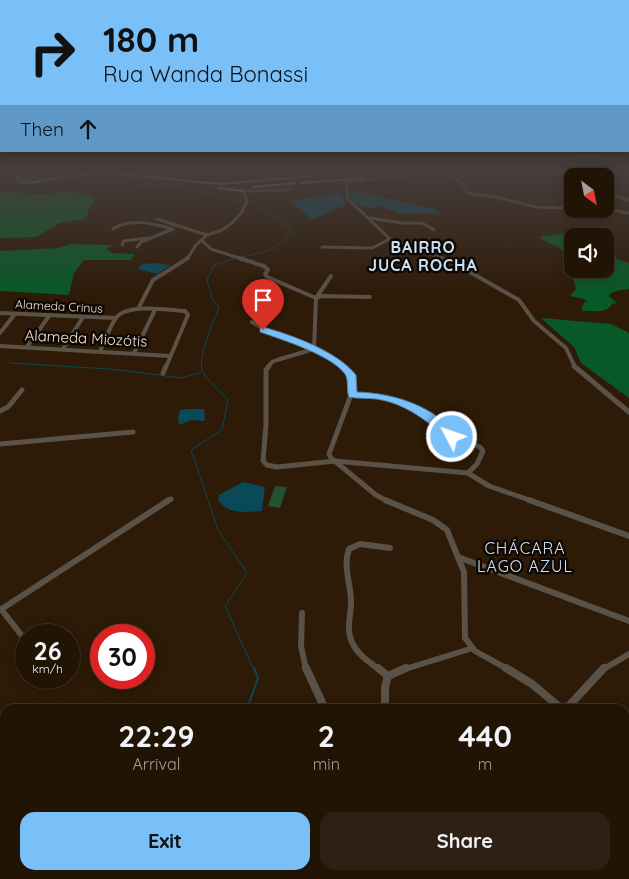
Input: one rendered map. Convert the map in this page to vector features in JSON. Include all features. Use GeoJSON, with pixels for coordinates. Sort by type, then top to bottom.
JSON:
{"type":"FeatureCollection","features":[{"type":"Feature","properties":{"kind":"street"},"geometry":{"type":"LineString","coordinates":[[138,309],[153,280],[187,259],[201,240],[207,235],[222,230],[238,218],[241,213]]}},
{"type":"Feature","properties":{"kind":"street"},"geometry":{"type":"LineString","coordinates":[[361,213],[390,239],[454,263],[516,297],[538,324],[566,348],[573,365],[629,412]]}},
{"type":"Feature","properties":{"kind":"street"},"geometry":{"type":"LineString","coordinates":[[366,218],[387,222],[422,223],[434,230]]}},
{"type":"Feature","properties":{"kind":"street"},"geometry":{"type":"LineString","coordinates":[[157,219],[207,235]]}},
{"type":"Feature","properties":{"kind":"street"},"geometry":{"type":"LineString","coordinates":[[113,229],[120,225],[147,223],[173,229]]}},
{"type":"Feature","properties":{"kind":"street"},"geometry":{"type":"LineString","coordinates":[[137,247],[141,242],[181,227]]}},
{"type":"Feature","properties":{"kind":"street"},"geometry":{"type":"LineString","coordinates":[[122,245],[122,243],[128,240],[160,236]]}},
{"type":"Feature","properties":{"kind":"street"},"geometry":{"type":"LineString","coordinates":[[322,247],[363,249],[390,239]]}},
{"type":"Feature","properties":{"kind":"street"},"geometry":{"type":"LineString","coordinates":[[201,240],[206,246],[236,258],[264,266],[268,270],[265,274],[267,277],[316,298],[322,296],[370,297]]}},
{"type":"Feature","properties":{"kind":"street"},"geometry":{"type":"LineString","coordinates":[[314,349],[316,298],[331,276]]}},
{"type":"Feature","properties":{"kind":"street"},"geometry":{"type":"LineString","coordinates":[[100,351],[116,318],[124,310],[185,311],[188,314],[163,372]]}},
{"type":"Feature","properties":{"kind":"street"},"geometry":{"type":"LineString","coordinates":[[134,353],[155,310]]}},
{"type":"Feature","properties":{"kind":"street","name":"Alameda Crinus"},"geometry":{"type":"LineString","coordinates":[[0,313],[116,318]]}},
{"type":"Feature","properties":{"kind":"street"},"geometry":{"type":"LineString","coordinates":[[0,334],[15,314]]}},
{"type":"Feature","properties":{"kind":"street"},"geometry":{"type":"LineString","coordinates":[[27,347],[49,316]]}},
{"type":"Feature","properties":{"kind":"street"},"geometry":{"type":"LineString","coordinates":[[63,349],[83,317]]}},
{"type":"Feature","properties":{"kind":"street"},"geometry":{"type":"LineString","coordinates":[[252,322],[268,332],[314,349],[348,372],[352,379],[352,395],[338,424],[329,454],[335,462],[364,487],[388,502],[442,526],[451,537],[464,572],[466,588],[465,638],[473,648],[530,682],[556,704]]}},
{"type":"Feature","properties":{"kind":"street","name":"Alameda Miozótis"},"geometry":{"type":"LineString","coordinates":[[0,346],[170,356]]}},
{"type":"Feature","properties":{"kind":"street"},"geometry":{"type":"LineString","coordinates":[[314,349],[272,362],[266,370],[264,461],[271,467],[335,462],[468,473],[489,486],[629,536]]}},
{"type":"Feature","properties":{"kind":"street"},"geometry":{"type":"LineString","coordinates":[[0,411],[8,407],[22,390]]}},
{"type":"Feature","properties":{"kind":"street"},"geometry":{"type":"LineString","coordinates":[[352,395],[377,396],[401,401],[430,417],[449,435],[480,447],[483,455],[468,473]]}},
{"type":"Feature","properties":{"kind":"street"},"geometry":{"type":"LineString","coordinates":[[0,444],[133,432]]}},
{"type":"Feature","properties":{"kind":"street"},"geometry":{"type":"LineString","coordinates":[[15,627],[0,610],[170,499]]}},
{"type":"Feature","properties":{"kind":"street"},"geometry":{"type":"LineString","coordinates":[[388,676],[367,660],[353,646],[351,641],[348,618],[351,602],[346,560],[348,548],[356,545],[390,548]]}},
{"type":"Feature","properties":{"kind":"street"},"geometry":{"type":"LineString","coordinates":[[458,557],[629,621]]}},
{"type":"Feature","properties":{"kind":"street"},"geometry":{"type":"LineString","coordinates":[[302,612],[298,639],[302,658],[309,679],[322,704]]}},
{"type":"Feature","properties":{"kind":"street"},"geometry":{"type":"LineString","coordinates":[[385,704],[385,687],[388,676],[397,671],[448,658],[473,648]]}},
{"type":"Feature","properties":{"kind":"street"},"geometry":{"type":"LineString","coordinates":[[570,704],[596,674],[619,658],[629,654]]}},
{"type":"Feature","properties":{"kind":"green space"},"geometry":{"type":"Polygon","coordinates":[[[0,213],[88,213],[85,219],[59,223],[37,237],[0,238],[0,213]]]}},
{"type":"Feature","properties":{"kind":"green space"},"geometry":{"type":"Polygon","coordinates":[[[562,234],[564,235],[564,250],[562,249],[539,237],[562,234]]]}},
{"type":"Feature","properties":{"kind":"green space"},"geometry":{"type":"Polygon","coordinates":[[[70,244],[113,245],[106,249],[112,253],[135,254],[131,260],[84,260],[74,273],[69,295],[0,291],[0,251],[59,248],[70,244]]]}},
{"type":"Feature","properties":{"kind":"green space"},"geometry":{"type":"Polygon","coordinates":[[[614,254],[617,259],[629,263],[629,289],[609,294],[617,303],[612,304],[606,310],[582,311],[583,304],[587,300],[570,296],[576,289],[573,278],[614,278],[614,254]]]}},
{"type":"Feature","properties":{"kind":"green space"},"geometry":{"type":"Polygon","coordinates":[[[541,318],[611,324],[629,333],[629,398],[581,363],[574,347],[541,318]]]}},
{"type":"Feature","properties":{"kind":"green space"},"geometry":{"type":"Polygon","coordinates":[[[275,486],[287,487],[280,508],[268,506],[275,486]]]}},
{"type":"Feature","properties":{"kind":"water"},"geometry":{"type":"Polygon","coordinates":[[[304,213],[327,213],[312,220],[304,213]]]}},
{"type":"Feature","properties":{"kind":"water"},"geometry":{"type":"Polygon","coordinates":[[[400,213],[439,213],[440,214],[400,213]]]}},
{"type":"Feature","properties":{"kind":"water"},"geometry":{"type":"Polygon","coordinates":[[[142,264],[171,265],[157,274],[138,269],[142,264]]]}},
{"type":"Feature","properties":{"kind":"water"},"geometry":{"type":"Polygon","coordinates":[[[204,409],[205,421],[192,420],[179,425],[180,410],[204,409]]]}},
{"type":"Feature","properties":{"kind":"water"},"geometry":{"type":"Polygon","coordinates":[[[243,482],[265,487],[262,511],[237,512],[222,505],[218,500],[219,495],[243,482]]]}},
{"type":"Feature","properties":{"kind":"waterway"},"geometry":{"type":"LineString","coordinates":[[242,257],[272,249],[284,241],[288,235],[291,227],[268,213]]}},
{"type":"Feature","properties":{"kind":"waterway"},"geometry":{"type":"LineString","coordinates":[[236,258],[214,265],[207,280],[212,298],[219,307],[207,339],[201,364],[203,373],[228,400],[222,430],[191,450],[218,530],[247,573],[225,606],[254,670]]}},
{"type":"Feature","properties":{"kind":"waterway"},"geometry":{"type":"LineString","coordinates":[[10,363],[110,369],[182,378],[202,372]]}},
{"type":"Feature","properties":{"kind":"waterway"},"geometry":{"type":"LineString","coordinates":[[249,704],[258,678],[254,668]]}},
{"type":"Feature","properties":{"kind":"district","name":"BAIRRO JUCA ROCHA"},"geometry":{"type":"Point","coordinates":[423,256]}},
{"type":"Feature","properties":{"kind":"district","name":"CHÁCARA LAGO AZUL"},"geometry":{"type":"Point","coordinates":[525,557]}},
{"type":"Feature","properties":{"kind":"route"},"geometry":{"type":"LineString","coordinates":[[263,330],[314,349],[339,364],[351,375],[352,395],[377,396],[401,401],[430,417],[452,437]]}}]}
